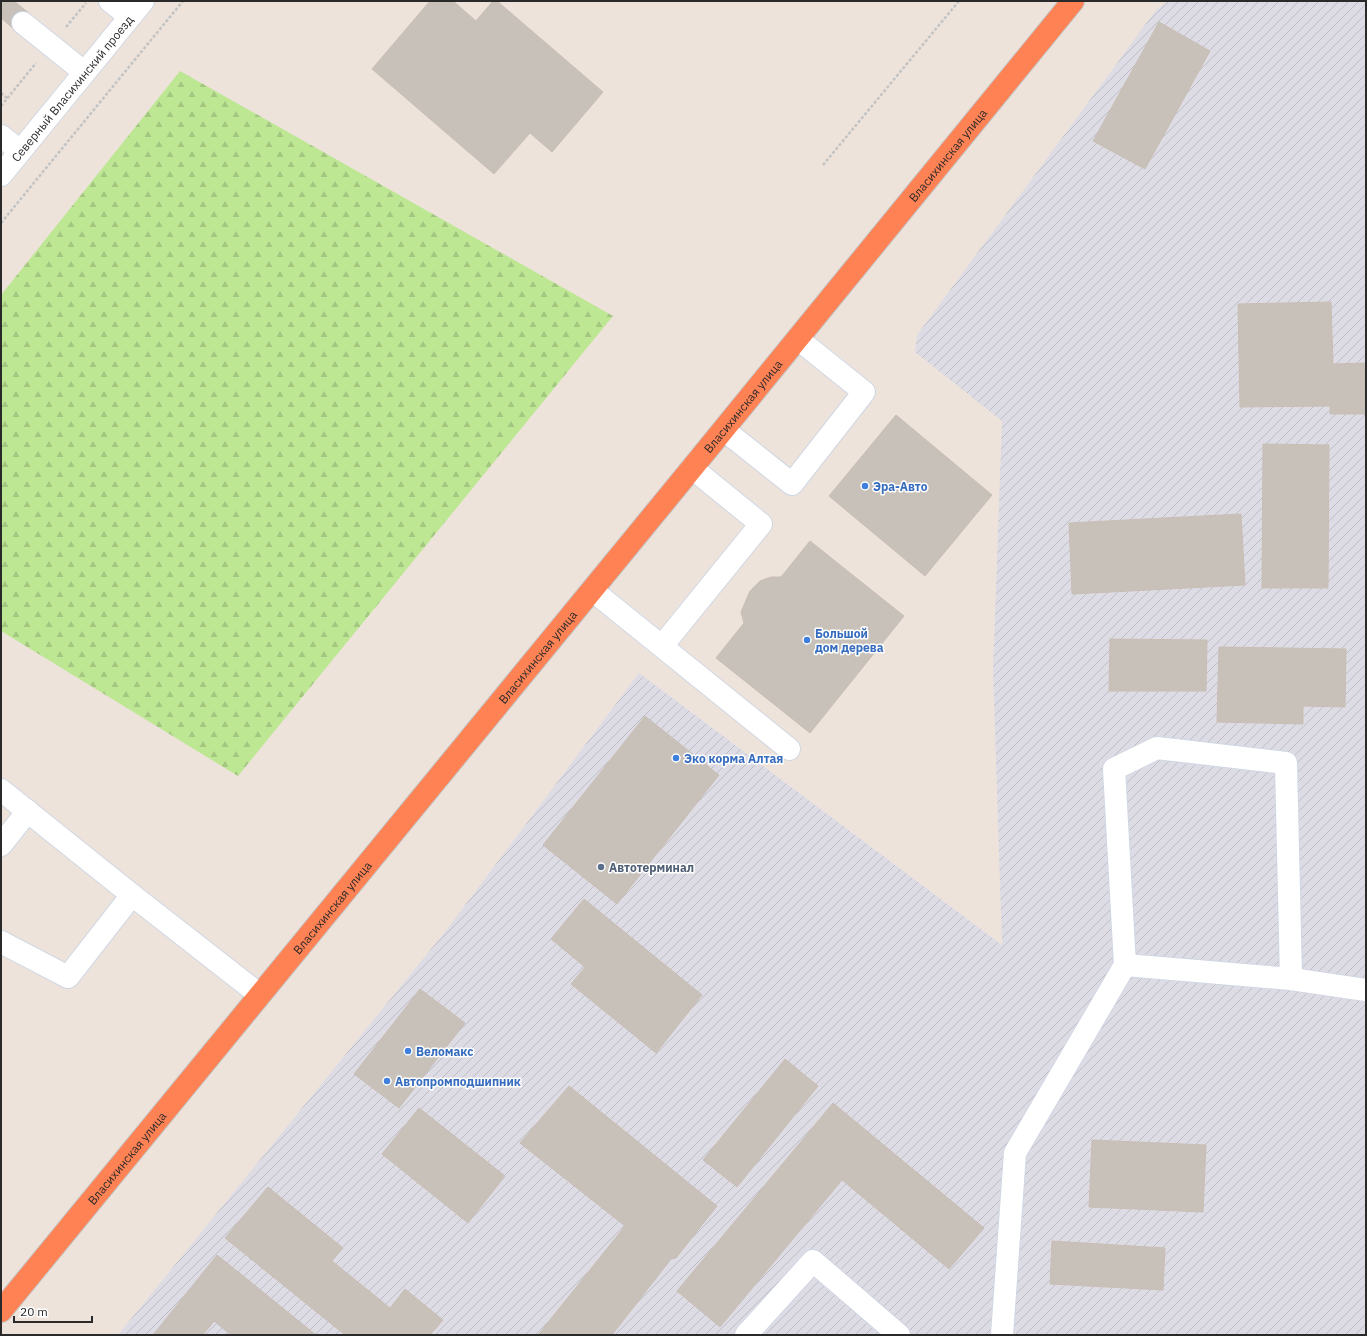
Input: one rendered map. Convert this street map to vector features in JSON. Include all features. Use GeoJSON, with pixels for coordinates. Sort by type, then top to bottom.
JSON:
{"type":"FeatureCollection","features":[{"type":"Feature","properties":{"kind":"highway","name":"Власихинская улица"},"geometry":{"type":"LineString","coordinates":[[1,1311],[724,430],[1072,1]]}},
{"type":"Feature","properties":{"kind":"street"},"geometry":{"type":"LineString","coordinates":[[110,1],[136,9]]}},
{"type":"Feature","properties":{"kind":"street","name":"Северный Власихинский проезд"},"geometry":{"type":"LineString","coordinates":[[1,175],[136,9]]}},
{"type":"Feature","properties":{"kind":"street"},"geometry":{"type":"LineString","coordinates":[[23,23],[84,72]]}},
{"type":"Feature","properties":{"kind":"street"},"geometry":{"type":"LineString","coordinates":[[1,136],[20,151]]}},
{"type":"Feature","properties":{"kind":"street"},"geometry":{"type":"LineString","coordinates":[[724,430],[792,484],[864,392],[798,339]]}},
{"type":"Feature","properties":{"kind":"street"},"geometry":{"type":"LineString","coordinates":[[662,646],[761,524],[692,468]]}},
{"type":"Feature","properties":{"kind":"street"},"geometry":{"type":"LineString","coordinates":[[592,590],[789,749]]}},
{"type":"Feature","properties":{"kind":"street"},"geometry":{"type":"LineString","coordinates":[[1002,1335],[1015,1153],[1125,965],[1114,769],[1157,748],[1286,763],[1291,979]]}},
{"type":"Feature","properties":{"kind":"street"},"geometry":{"type":"LineString","coordinates":[[1,790],[260,995]]}},
{"type":"Feature","properties":{"kind":"street"},"geometry":{"type":"LineString","coordinates":[[1,845],[28,811]]}},
{"type":"Feature","properties":{"kind":"street"},"geometry":{"type":"LineString","coordinates":[[1,942],[68,977],[132,895]]}},
{"type":"Feature","properties":{"kind":"street"},"geometry":{"type":"LineString","coordinates":[[1125,965],[1291,979],[1366,990]]}},
{"type":"Feature","properties":{"kind":"street"},"geometry":{"type":"LineString","coordinates":[[746,1335],[813,1261],[898,1335]]}},
{"type":"Feature","properties":{"kind":"path"},"geometry":{"type":"LineString","coordinates":[[1,223],[183,1]]}},
{"type":"Feature","properties":{"kind":"path"},"geometry":{"type":"LineString","coordinates":[[823,165],[959,1]]}},
{"type":"Feature","properties":{"kind":"path"},"geometry":{"type":"LineString","coordinates":[[1,94],[7,98]]}},
{"type":"Feature","properties":{"kind":"shaded area"},"geometry":{"type":"Polygon","coordinates":[[[1168,1],[1366,1],[1366,1335],[118,1335],[448,928],[639,673],[1002,945],[993,670],[1002,421],[915,352],[917,335],[1156,10],[1168,1]]]}},
{"type":"Feature","properties":{"kind":"green space"},"geometry":{"type":"Polygon","coordinates":[[[180,71],[613,316],[238,776],[1,631],[1,295],[180,71]]]}},
{"type":"Feature","properties":{"kind":"building"},"geometry":{"type":"Polygon","coordinates":[[[1,1],[14,1],[30,14],[16,31],[1,18],[1,1]]]}},
{"type":"Feature","properties":{"kind":"building"},"geometry":{"type":"Polygon","coordinates":[[[430,1],[453,1],[476,21],[493,1],[497,1],[603,92],[552,152],[530,133],[494,174],[372,69],[430,1]]]}},
{"type":"Feature","properties":{"kind":"building"},"geometry":{"type":"Polygon","coordinates":[[[1159,22],[1210,51],[1145,169],[1093,141],[1159,22]]]}},
{"type":"Feature","properties":{"kind":"building"},"geometry":{"type":"Polygon","coordinates":[[[1331,302],[1333,364],[1366,363],[1366,414],[1330,414],[1330,406],[1240,407],[1238,304],[1331,302]]]}},
{"type":"Feature","properties":{"kind":"building"},"geometry":{"type":"Polygon","coordinates":[[[896,415],[992,495],[925,576],[829,496],[896,415]]]}},
{"type":"Feature","properties":{"kind":"building"},"geometry":{"type":"Polygon","coordinates":[[[1263,444],[1329,445],[1328,588],[1262,588],[1263,444]]]}},
{"type":"Feature","properties":{"kind":"building"},"geometry":{"type":"Polygon","coordinates":[[[1241,514],[1245,585],[1072,594],[1069,523],[1241,514]]]}},
{"type":"Feature","properties":{"kind":"building","name":"Большой дом дерева"},"geometry":{"type":"Polygon","coordinates":[[[810,541],[904,616],[810,733],[716,658],[744,623],[741,612],[750,591],[760,581],[771,577],[781,577],[810,541]]]}},
{"type":"Feature","properties":{"kind":"building"},"geometry":{"type":"Polygon","coordinates":[[[1110,639],[1207,640],[1206,691],[1109,691],[1110,639]]]}},
{"type":"Feature","properties":{"kind":"building"},"geometry":{"type":"Polygon","coordinates":[[[1219,647],[1346,649],[1345,707],[1303,706],[1303,724],[1217,722],[1219,647]]]}},
{"type":"Feature","properties":{"kind":"building"},"geometry":{"type":"Polygon","coordinates":[[[645,716],[719,775],[617,904],[543,845],[645,716]]]}},
{"type":"Feature","properties":{"kind":"building"},"geometry":{"type":"Polygon","coordinates":[[[584,899],[702,995],[656,1053],[571,984],[585,967],[551,939],[584,899]]]}},
{"type":"Feature","properties":{"kind":"building"},"geometry":{"type":"Polygon","coordinates":[[[420,989],[465,1023],[399,1108],[354,1074],[420,989]]]}},
{"type":"Feature","properties":{"kind":"building"},"geometry":{"type":"Polygon","coordinates":[[[785,1059],[818,1086],[737,1187],[703,1160],[785,1059]]]}},
{"type":"Feature","properties":{"kind":"building"},"geometry":{"type":"Polygon","coordinates":[[[569,1086],[717,1206],[676,1258],[671,1259],[612,1335],[538,1335],[625,1226],[520,1143],[569,1086]]]}},
{"type":"Feature","properties":{"kind":"building"},"geometry":{"type":"Polygon","coordinates":[[[833,1103],[984,1228],[949,1269],[842,1180],[720,1327],[677,1291],[833,1103]]]}},
{"type":"Feature","properties":{"kind":"building"},"geometry":{"type":"Polygon","coordinates":[[[419,1108],[505,1176],[468,1223],[382,1154],[419,1108]]]}},
{"type":"Feature","properties":{"kind":"building"},"geometry":{"type":"Polygon","coordinates":[[[1092,1140],[1206,1145],[1203,1212],[1089,1207],[1092,1140]]]}},
{"type":"Feature","properties":{"kind":"building"},"geometry":{"type":"Polygon","coordinates":[[[268,1187],[343,1248],[332,1261],[390,1308],[405,1289],[443,1320],[430,1335],[345,1335],[225,1238],[268,1187]]]}},
{"type":"Feature","properties":{"kind":"building"},"geometry":{"type":"Polygon","coordinates":[[[1052,1241],[1165,1248],[1163,1290],[1050,1284],[1052,1241]]]}},
{"type":"Feature","properties":{"kind":"building"},"geometry":{"type":"Polygon","coordinates":[[[217,1255],[247,1279],[203,1335],[153,1335],[217,1255]]]}},
{"type":"Feature","properties":{"kind":"building"},"geometry":{"type":"Polygon","coordinates":[[[247,1279],[316,1335],[231,1335],[214,1321],[247,1279]]]}},
{"type":"Feature","properties":{"kind":"place","name":"Эра-Авто"},"geometry":{"type":"Point","coordinates":[865,486]}},
{"type":"Feature","properties":{"kind":"place","name":"Большой дом дерева"},"geometry":{"type":"Point","coordinates":[807,640]}},
{"type":"Feature","properties":{"kind":"place","name":"Эко корма Алтая"},"geometry":{"type":"Point","coordinates":[676,758]}},
{"type":"Feature","properties":{"kind":"place","name":"Автотерминал"},"geometry":{"type":"Point","coordinates":[601,867]}},
{"type":"Feature","properties":{"kind":"place","name":"Веломакс"},"geometry":{"type":"Point","coordinates":[408,1051]}},
{"type":"Feature","properties":{"kind":"place","name":"Автопромподшипник"},"geometry":{"type":"Point","coordinates":[387,1081]}}]}
